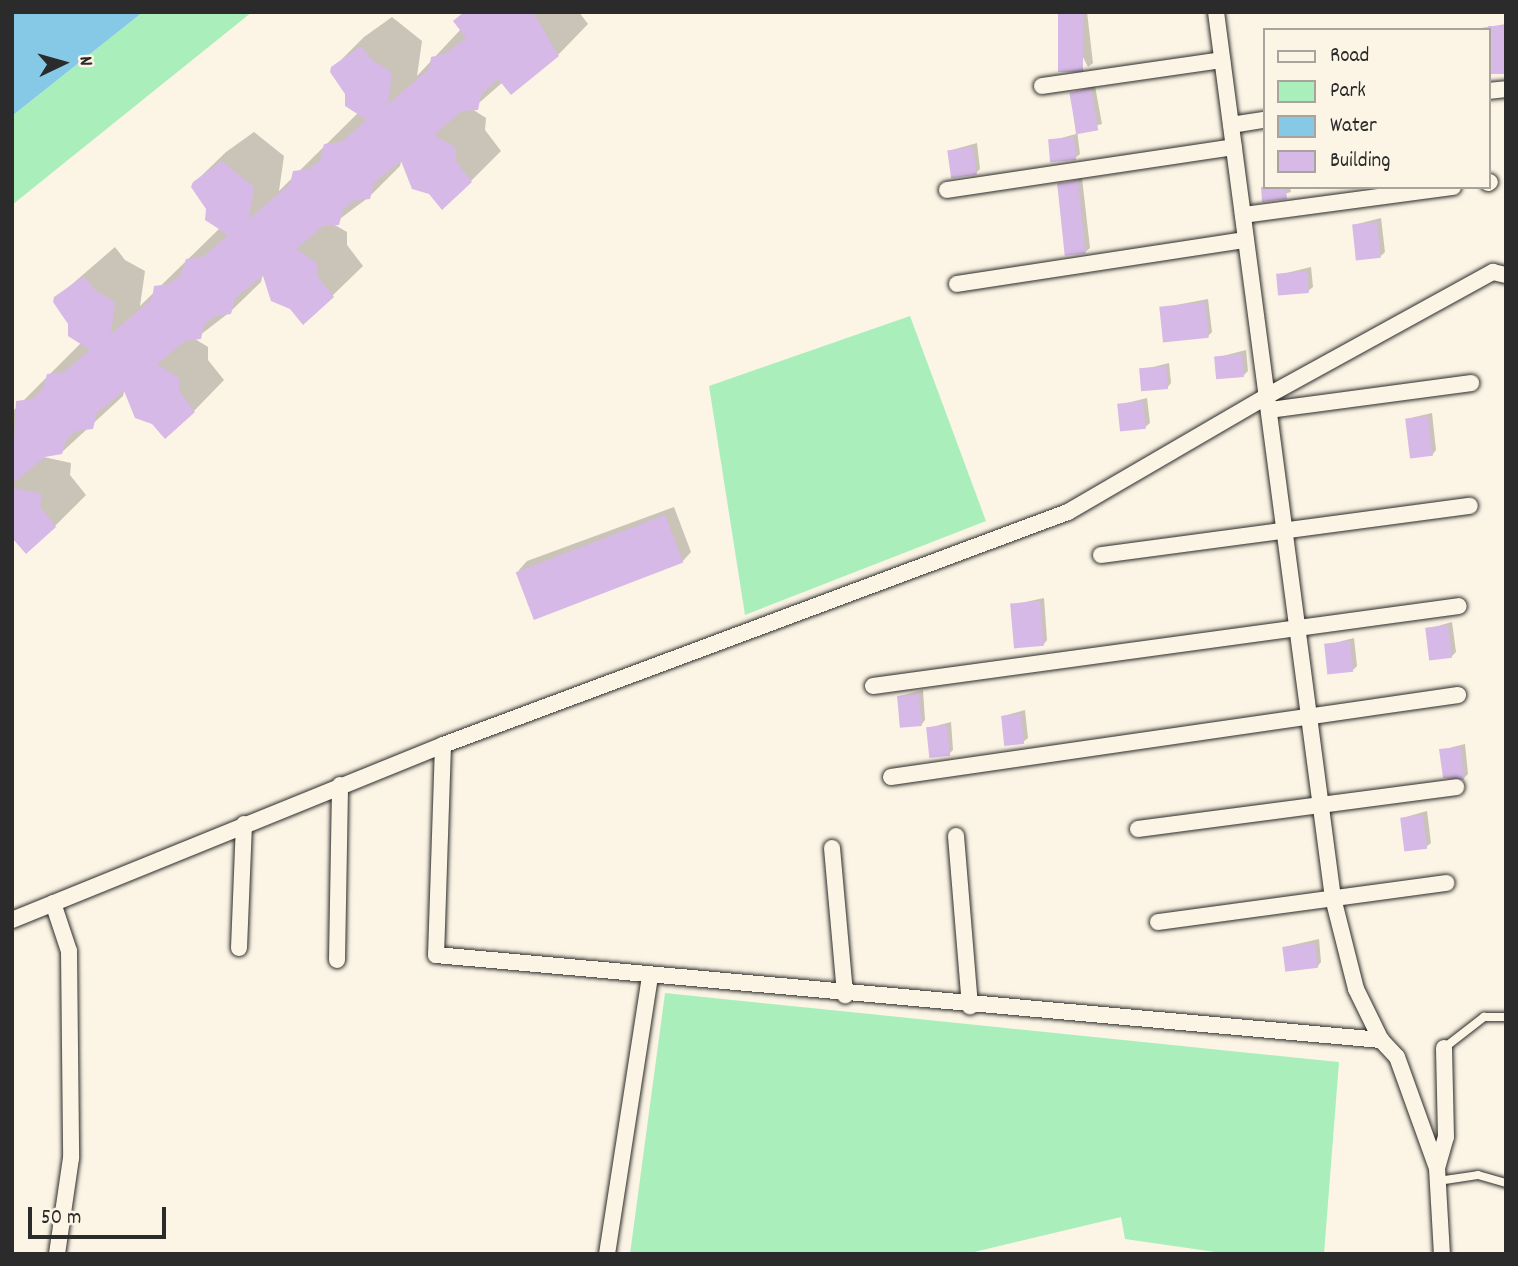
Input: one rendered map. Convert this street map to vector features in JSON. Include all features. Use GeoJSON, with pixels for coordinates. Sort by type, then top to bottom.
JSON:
{"type":"FeatureCollection","features":[{"type":"Feature","properties":{"kind":"street"},"geometry":{"type":"LineString","coordinates":[[1216,12],[1333,898],[1356,989],[1381,1040],[1391,1048],[1407,1080],[1437,1174],[1442,1254]]}},
{"type":"Feature","properties":{"kind":"street"},"geometry":{"type":"LineString","coordinates":[[1042,86],[1223,60]]}},
{"type":"Feature","properties":{"kind":"street"},"geometry":{"type":"LineString","coordinates":[[1231,125],[1262,120]]}},
{"type":"Feature","properties":{"kind":"street"},"geometry":{"type":"LineString","coordinates":[[947,190],[1234,147]]}},
{"type":"Feature","properties":{"kind":"street"},"geometry":{"type":"LineString","coordinates":[[1243,215],[1438,189]]}},
{"type":"Feature","properties":{"kind":"street"},"geometry":{"type":"LineString","coordinates":[[957,284],[1246,240]]}},
{"type":"Feature","properties":{"kind":"street"},"geometry":{"type":"LineString","coordinates":[[12,920],[443,745],[1068,512],[1268,403],[1493,272],[1506,275]]}},
{"type":"Feature","properties":{"kind":"street"},"geometry":{"type":"LineString","coordinates":[[1268,403],[1471,383]]}},
{"type":"Feature","properties":{"kind":"street"},"geometry":{"type":"LineString","coordinates":[[1101,555],[1470,506]]}},
{"type":"Feature","properties":{"kind":"street"},"geometry":{"type":"LineString","coordinates":[[873,686],[1459,606]]}},
{"type":"Feature","properties":{"kind":"street"},"geometry":{"type":"LineString","coordinates":[[891,777],[1309,714],[1458,695]]}},
{"type":"Feature","properties":{"kind":"street"},"geometry":{"type":"LineString","coordinates":[[443,745],[436,955],[845,995],[1381,1040]]}},
{"type":"Feature","properties":{"kind":"street"},"geometry":{"type":"LineString","coordinates":[[337,960],[340,785]]}},
{"type":"Feature","properties":{"kind":"street"},"geometry":{"type":"LineString","coordinates":[[1138,829],[1456,787]]}},
{"type":"Feature","properties":{"kind":"street"},"geometry":{"type":"LineString","coordinates":[[239,948],[244,824]]}},
{"type":"Feature","properties":{"kind":"street"},"geometry":{"type":"LineString","coordinates":[[956,836],[970,1006]]}},
{"type":"Feature","properties":{"kind":"street"},"geometry":{"type":"LineString","coordinates":[[832,848],[845,995]]}},
{"type":"Feature","properties":{"kind":"street"},"geometry":{"type":"LineString","coordinates":[[1157,922],[1446,884]]}},
{"type":"Feature","properties":{"kind":"street"},"geometry":{"type":"LineString","coordinates":[[53,903],[69,951],[71,1144],[57,1254]]}},
{"type":"Feature","properties":{"kind":"street"},"geometry":{"type":"LineString","coordinates":[[607,1254],[650,976]]}},
{"type":"Feature","properties":{"kind":"street"},"geometry":{"type":"LineString","coordinates":[[1437,1174],[1446,1137],[1444,1048]]}},
{"type":"Feature","properties":{"kind":"lane"},"geometry":{"type":"LineString","coordinates":[[1444,1048],[1484,1017],[1506,1017]]}},
{"type":"Feature","properties":{"kind":"lane"},"geometry":{"type":"LineString","coordinates":[[1437,1174],[1478,1175],[1506,1183]]}},
{"type":"Feature","properties":{"kind":"green space"},"geometry":{"type":"Polygon","coordinates":[[[143,12],[252,12],[12,205],[12,116],[143,12]]]}},
{"type":"Feature","properties":{"kind":"green space"},"geometry":{"type":"Polygon","coordinates":[[[910,316],[986,521],[745,615],[709,386],[910,316]]]}},
{"type":"Feature","properties":{"kind":"green space"},"geometry":{"type":"Polygon","coordinates":[[[665,993],[1339,1062],[1324,1254],[1229,1254],[1125,1239],[1121,1217],[966,1254],[630,1254],[665,993]]]}},
{"type":"Feature","properties":{"kind":"water"},"geometry":{"type":"Polygon","coordinates":[[[12,12],[143,12],[12,116],[12,12]]]}},
{"type":"Feature","properties":{"kind":"building"},"geometry":{"type":"Polygon","coordinates":[[[464,12],[533,12],[559,56],[511,95],[498,79],[481,95],[478,110],[462,111],[434,135],[456,148],[456,161],[472,182],[442,210],[429,194],[412,189],[401,161],[374,183],[370,199],[353,201],[343,210],[339,225],[323,226],[296,249],[317,263],[317,276],[334,297],[303,325],[290,309],[271,301],[263,276],[235,298],[231,314],[214,316],[204,325],[201,339],[185,341],[157,364],[179,378],[179,391],[195,412],[165,439],[152,424],[135,418],[124,391],[97,413],[93,429],[76,431],[66,440],[62,454],[45,457],[12,484],[16,401],[32,399],[43,389],[47,374],[64,372],[90,350],[68,336],[68,324],[53,302],[54,297],[84,276],[95,290],[115,302],[111,334],[152,299],[154,286],[170,284],[181,274],[186,259],[203,257],[228,235],[205,220],[206,209],[191,187],[193,182],[222,161],[254,187],[249,219],[290,184],[293,171],[309,169],[320,160],[324,144],[341,142],[367,120],[345,106],[345,94],[330,72],[331,67],[361,46],[372,60],[392,72],[388,104],[429,69],[431,57],[444,54],[466,38],[453,21],[464,12]]]}},
{"type":"Feature","properties":{"kind":"building"},"geometry":{"type":"Polygon","coordinates":[[[1058,12],[1083,12],[1083,72],[1058,72],[1058,12]]]}},
{"type":"Feature","properties":{"kind":"building"},"geometry":{"type":"Polygon","coordinates":[[[1488,26],[1506,26],[1506,74],[1490,74],[1488,26]]]}},
{"type":"Feature","properties":{"kind":"building"},"geometry":{"type":"Polygon","coordinates":[[[1091,89],[1098,130],[1077,134],[1069,93],[1091,89]]]}},
{"type":"Feature","properties":{"kind":"building"},"geometry":{"type":"Polygon","coordinates":[[[1074,137],[1076,160],[1050,162],[1048,139],[1074,137]]]}},
{"type":"Feature","properties":{"kind":"building"},"geometry":{"type":"Polygon","coordinates":[[[973,147],[977,175],[951,178],[947,151],[973,147]]]}},
{"type":"Feature","properties":{"kind":"building"},"geometry":{"type":"Polygon","coordinates":[[[1078,181],[1086,254],[1065,256],[1057,183],[1078,181]]]}},
{"type":"Feature","properties":{"kind":"building"},"geometry":{"type":"Polygon","coordinates":[[[1261,187],[1286,189],[1287,199],[1262,202],[1261,187]]]}},
{"type":"Feature","properties":{"kind":"building"},"geometry":{"type":"Polygon","coordinates":[[[1377,222],[1381,258],[1356,260],[1352,225],[1377,222]]]}},
{"type":"Feature","properties":{"kind":"building"},"geometry":{"type":"Polygon","coordinates":[[[1307,271],[1309,293],[1278,296],[1276,274],[1307,271]]]}},
{"type":"Feature","properties":{"kind":"building"},"geometry":{"type":"Polygon","coordinates":[[[1205,302],[1209,338],[1163,343],[1159,307],[1205,302]]]}},
{"type":"Feature","properties":{"kind":"building"},"geometry":{"type":"Polygon","coordinates":[[[1242,354],[1244,377],[1216,379],[1214,356],[1242,354]]]}},
{"type":"Feature","properties":{"kind":"building"},"geometry":{"type":"Polygon","coordinates":[[[1166,366],[1168,389],[1141,391],[1139,368],[1166,366]]]}},
{"type":"Feature","properties":{"kind":"building"},"geometry":{"type":"Polygon","coordinates":[[[1143,401],[1146,429],[1120,432],[1117,404],[1143,401]]]}},
{"type":"Feature","properties":{"kind":"building"},"geometry":{"type":"Polygon","coordinates":[[[1428,416],[1433,456],[1410,459],[1405,419],[1428,416]]]}},
{"type":"Feature","properties":{"kind":"building"},"geometry":{"type":"Polygon","coordinates":[[[12,487],[42,494],[40,506],[56,527],[26,554],[12,538],[12,487]]]}},
{"type":"Feature","properties":{"kind":"building"},"geometry":{"type":"Polygon","coordinates":[[[665,515],[683,563],[534,620],[516,572],[665,515]]]}},
{"type":"Feature","properties":{"kind":"building"},"geometry":{"type":"Polygon","coordinates":[[[1040,601],[1044,646],[1014,648],[1010,604],[1040,601]]]}},
{"type":"Feature","properties":{"kind":"building"},"geometry":{"type":"Polygon","coordinates":[[[1448,625],[1452,658],[1429,661],[1425,628],[1448,625]]]}},
{"type":"Feature","properties":{"kind":"building"},"geometry":{"type":"Polygon","coordinates":[[[1350,641],[1353,672],[1327,675],[1324,644],[1350,641]]]}},
{"type":"Feature","properties":{"kind":"building"},"geometry":{"type":"Polygon","coordinates":[[[919,694],[922,726],[900,728],[897,696],[919,694]]]}},
{"type":"Feature","properties":{"kind":"building"},"geometry":{"type":"Polygon","coordinates":[[[1021,714],[1024,744],[1004,746],[1001,716],[1021,714]]]}},
{"type":"Feature","properties":{"kind":"building"},"geometry":{"type":"Polygon","coordinates":[[[947,725],[950,756],[929,758],[926,727],[947,725]]]}},
{"type":"Feature","properties":{"kind":"building"},"geometry":{"type":"Polygon","coordinates":[[[1461,747],[1464,780],[1443,778],[1439,749],[1461,747]]]}},
{"type":"Feature","properties":{"kind":"building"},"geometry":{"type":"Polygon","coordinates":[[[1423,815],[1427,849],[1404,852],[1400,818],[1423,815]]]}},
{"type":"Feature","properties":{"kind":"building"},"geometry":{"type":"Polygon","coordinates":[[[1315,943],[1318,968],[1285,972],[1282,947],[1315,943]]]}}]}
